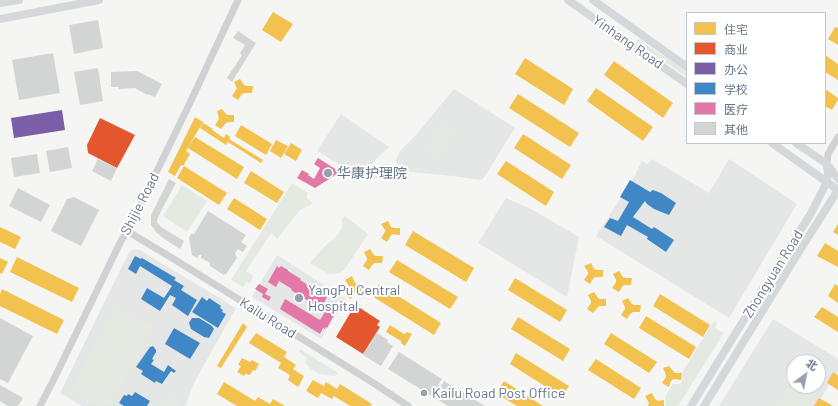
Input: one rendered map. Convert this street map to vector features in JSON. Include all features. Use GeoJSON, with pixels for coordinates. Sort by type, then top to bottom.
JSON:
{"type":"FeatureCollection","features":[{"type":"Feature","properties":{"kind":"main road"},"geometry":{"type":"LineString","coordinates":[[0,3],[19,0]]}},
{"type":"Feature","properties":{"kind":"main road"},"geometry":{"type":"LineString","coordinates":[[0,19],[99,0]]}},
{"type":"Feature","properties":{"kind":"main road","name":"Yinhang Road"},"geometry":{"type":"LineString","coordinates":[[568,0],[686,83]]}},
{"type":"Feature","properties":{"kind":"main road","name":"Yinhang Road"},"geometry":{"type":"LineString","coordinates":[[593,0],[686,65]]}},
{"type":"Feature","properties":{"kind":"main road"},"geometry":{"type":"LineString","coordinates":[[773,144],[838,190]]}},
{"type":"Feature","properties":{"kind":"main road"},"geometry":{"type":"LineString","coordinates":[[797,144],[827,164],[838,178]]}},
{"type":"Feature","properties":{"kind":"main road"},"geometry":{"type":"LineString","coordinates":[[827,164],[828,182]]}},
{"type":"Feature","properties":{"kind":"main road"},"geometry":{"type":"LineString","coordinates":[[828,182],[838,183]]}},
{"type":"Feature","properties":{"kind":"main road","name":"Zhongyuan Road"},"geometry":{"type":"LineString","coordinates":[[691,406],[810,215],[828,182]]}},
{"type":"Feature","properties":{"kind":"main road","name":"Zhongyuan Road"},"geometry":{"type":"LineString","coordinates":[[704,406],[838,190]]}},
{"type":"Feature","properties":{"kind":"street","name":"Shijie Road"},"geometry":{"type":"LineString","coordinates":[[40,406],[185,114],[238,0]]}},
{"type":"Feature","properties":{"kind":"street"},"geometry":{"type":"LineString","coordinates":[[827,164],[828,154],[838,137]]}},
{"type":"Feature","properties":{"kind":"street","name":"Kailu Road"},"geometry":{"type":"LineString","coordinates":[[127,231],[375,384],[408,406]]}},
{"type":"Feature","properties":{"kind":"shaded area"},"geometry":{"type":"Polygon","coordinates":[[[638,39],[686,71],[686,76],[636,42],[638,39]]]}},
{"type":"Feature","properties":{"kind":"shaded area"},"geometry":{"type":"Polygon","coordinates":[[[453,90],[456,90],[515,128],[483,179],[480,180],[410,172],[400,167],[396,163],[400,151],[415,136],[453,90]]]}},
{"type":"Feature","properties":{"kind":"shaded area"},"geometry":{"type":"Polygon","coordinates":[[[341,114],[389,147],[363,172],[352,172],[317,151],[341,114]]]}},
{"type":"Feature","properties":{"kind":"shaded area"},"geometry":{"type":"Polygon","coordinates":[[[440,121],[457,132],[439,161],[422,151],[440,121]]]}},
{"type":"Feature","properties":{"kind":"shaded area"},"geometry":{"type":"Polygon","coordinates":[[[652,159],[709,193],[729,159],[797,204],[729,318],[596,236],[633,179],[642,161],[648,164],[652,159]]]}},
{"type":"Feature","properties":{"kind":"shaded area"},"geometry":{"type":"Polygon","coordinates":[[[385,164],[388,164],[391,170],[388,176],[370,179],[371,175],[385,164]]]}},
{"type":"Feature","properties":{"kind":"shaded area"},"geometry":{"type":"Polygon","coordinates":[[[292,183],[308,193],[306,198],[313,203],[300,210],[277,239],[274,235],[271,234],[269,236],[246,271],[252,274],[253,277],[250,283],[246,282],[243,287],[231,280],[292,183]]]}},
{"type":"Feature","properties":{"kind":"shaded area"},"geometry":{"type":"Polygon","coordinates":[[[182,185],[207,201],[187,232],[163,216],[182,185]]]}},
{"type":"Feature","properties":{"kind":"shaded area"},"geometry":{"type":"Polygon","coordinates":[[[506,198],[531,209],[579,237],[567,297],[478,243],[506,198]]]}},
{"type":"Feature","properties":{"kind":"shaded area"},"geometry":{"type":"Polygon","coordinates":[[[345,216],[368,234],[345,269],[340,273],[329,274],[310,263],[341,230],[342,219],[345,216]]]}},
{"type":"Feature","properties":{"kind":"shaded area"},"geometry":{"type":"Polygon","coordinates":[[[136,249],[236,308],[195,381],[185,406],[82,406],[60,393],[128,254],[132,250],[136,249]]]}},
{"type":"Feature","properties":{"kind":"shaded area","name":"YangPu Central Hospital"},"geometry":{"type":"Polygon","coordinates":[[[277,255],[346,299],[321,339],[252,297],[277,255]]]}},
{"type":"Feature","properties":{"kind":"shaded area"},"geometry":{"type":"Polygon","coordinates":[[[115,305],[120,306],[154,327],[110,406],[104,404],[102,406],[96,406],[70,391],[115,305]]]}},
{"type":"Feature","properties":{"kind":"shaded area"},"geometry":{"type":"Polygon","coordinates":[[[773,319],[838,359],[838,371],[826,390],[826,354],[786,354],[786,394],[824,394],[816,406],[719,406],[773,319]]]}},
{"type":"Feature","properties":{"kind":"shaded area"},"geometry":{"type":"Polygon","coordinates":[[[714,321],[717,322],[715,328],[724,333],[678,406],[666,406],[665,397],[673,384],[681,384],[683,371],[714,321]]]}},
{"type":"Feature","properties":{"kind":"shaded area"},"geometry":{"type":"Polygon","coordinates":[[[300,349],[338,373],[337,375],[320,374],[311,369],[305,362],[307,358],[299,352],[300,349]]]}},
{"type":"Feature","properties":{"kind":"shaded area"},"geometry":{"type":"Polygon","coordinates":[[[786,389],[786,394],[813,394],[816,396],[810,406],[775,406],[786,389]]]}},
{"type":"Feature","properties":{"kind":"shaded area"},"geometry":{"type":"Polygon","coordinates":[[[167,391],[179,401],[179,406],[158,406],[167,391]]]}},
{"type":"Feature","properties":{"kind":"building: 住宅"},"geometry":{"type":"Polygon","coordinates":[[[273,12],[293,24],[281,42],[262,30],[273,12]]]}},
{"type":"Feature","properties":{"kind":"building: 住宅"},"geometry":{"type":"Polygon","coordinates":[[[835,27],[838,28],[838,45],[828,39],[835,27]]]}},
{"type":"Feature","properties":{"kind":"building: 住宅"},"geometry":{"type":"Polygon","coordinates":[[[826,56],[838,64],[838,80],[826,73],[826,56]]]}},
{"type":"Feature","properties":{"kind":"building: 住宅"},"geometry":{"type":"Polygon","coordinates":[[[525,58],[573,89],[564,105],[515,74],[525,58]]]}},
{"type":"Feature","properties":{"kind":"building: 住宅"},"geometry":{"type":"Polygon","coordinates":[[[614,61],[673,103],[663,118],[604,75],[614,61]]]}},
{"type":"Feature","properties":{"kind":"building: 住宅"},"geometry":{"type":"Polygon","coordinates":[[[240,79],[244,85],[253,86],[252,93],[242,94],[238,100],[232,96],[237,88],[234,82],[240,79]]]}},
{"type":"Feature","properties":{"kind":"building: 住宅"},"geometry":{"type":"Polygon","coordinates":[[[596,88],[653,127],[643,141],[587,101],[596,88]]]}},
{"type":"Feature","properties":{"kind":"building: 住宅"},"geometry":{"type":"Polygon","coordinates":[[[826,90],[838,98],[832,110],[826,107],[826,90]]]}},
{"type":"Feature","properties":{"kind":"building: 住宅"},"geometry":{"type":"Polygon","coordinates":[[[518,94],[579,133],[570,147],[509,108],[518,94]]]}},
{"type":"Feature","properties":{"kind":"building: 住宅"},"geometry":{"type":"Polygon","coordinates":[[[222,109],[228,115],[234,115],[234,122],[228,122],[221,129],[215,125],[219,119],[217,111],[222,109]]]}},
{"type":"Feature","properties":{"kind":"building: 住宅"},"geometry":{"type":"Polygon","coordinates":[[[195,117],[203,122],[186,151],[190,154],[183,166],[181,165],[175,176],[168,172],[195,117]]]}},
{"type":"Feature","properties":{"kind":"building: 住宅"},"geometry":{"type":"Polygon","coordinates":[[[203,123],[224,138],[226,134],[230,137],[229,139],[263,160],[261,163],[228,142],[226,145],[200,128],[203,123]]]}},
{"type":"Feature","properties":{"kind":"building: 住宅"},"geometry":{"type":"Polygon","coordinates":[[[241,125],[272,144],[266,155],[235,136],[241,125]]]}},
{"type":"Feature","properties":{"kind":"building: 住宅"},"geometry":{"type":"Polygon","coordinates":[[[523,134],[571,165],[562,179],[514,148],[523,134]]]}},
{"type":"Feature","properties":{"kind":"building: 住宅"},"geometry":{"type":"Polygon","coordinates":[[[195,137],[244,167],[237,179],[188,148],[195,137]]]}},
{"type":"Feature","properties":{"kind":"building: 住宅"},"geometry":{"type":"Polygon","coordinates":[[[276,140],[288,146],[281,158],[270,151],[276,140]]]}},
{"type":"Feature","properties":{"kind":"building: 住宅"},"geometry":{"type":"Polygon","coordinates":[[[291,143],[302,150],[296,161],[284,154],[291,143]]]}},
{"type":"Feature","properties":{"kind":"building: 住宅"},"geometry":{"type":"Polygon","coordinates":[[[506,161],[554,192],[546,206],[497,174],[506,161]]]}},
{"type":"Feature","properties":{"kind":"building: 住宅"},"geometry":{"type":"Polygon","coordinates":[[[184,166],[227,193],[219,205],[177,178],[184,166]]]}},
{"type":"Feature","properties":{"kind":"building: 住宅"},"geometry":{"type":"Polygon","coordinates":[[[251,171],[284,192],[277,203],[244,183],[251,171]]]}},
{"type":"Feature","properties":{"kind":"building: 住宅"},"geometry":{"type":"Polygon","coordinates":[[[234,198],[267,219],[260,230],[227,209],[234,198]]]}},
{"type":"Feature","properties":{"kind":"building: 住宅"},"geometry":{"type":"Polygon","coordinates":[[[388,221],[391,227],[400,228],[400,235],[392,234],[387,242],[381,238],[385,230],[381,224],[388,221]]]}},
{"type":"Feature","properties":{"kind":"building: 住宅"},"geometry":{"type":"Polygon","coordinates":[[[838,224],[838,235],[833,232],[838,224]]]}},
{"type":"Feature","properties":{"kind":"building: 住宅"},"geometry":{"type":"Polygon","coordinates":[[[0,227],[21,237],[15,249],[0,242],[0,227]]]}},
{"type":"Feature","properties":{"kind":"building: 住宅"},"geometry":{"type":"Polygon","coordinates":[[[413,231],[474,268],[466,282],[405,245],[413,231]]]}},
{"type":"Feature","properties":{"kind":"building: 住宅"},"geometry":{"type":"Polygon","coordinates":[[[825,243],[838,251],[838,267],[817,256],[825,243]]]}},
{"type":"Feature","properties":{"kind":"building: 住宅"},"geometry":{"type":"Polygon","coordinates":[[[370,249],[374,255],[383,256],[382,263],[375,263],[369,270],[363,266],[367,260],[364,252],[370,249]]]}},
{"type":"Feature","properties":{"kind":"building: 住宅"},"geometry":{"type":"Polygon","coordinates":[[[17,257],[79,288],[72,302],[10,272],[17,257]]]}},
{"type":"Feature","properties":{"kind":"building: 住宅"},"geometry":{"type":"Polygon","coordinates":[[[0,258],[8,262],[2,274],[0,273],[0,258]]]}},
{"type":"Feature","properties":{"kind":"building: 住宅"},"geometry":{"type":"Polygon","coordinates":[[[397,260],[458,297],[450,309],[389,272],[397,260]]]}},
{"type":"Feature","properties":{"kind":"building: 住宅"},"geometry":{"type":"Polygon","coordinates":[[[591,263],[594,269],[603,270],[603,277],[595,277],[590,284],[584,280],[588,272],[584,266],[591,263]]]}},
{"type":"Feature","properties":{"kind":"building: 住宅"},"geometry":{"type":"Polygon","coordinates":[[[619,271],[623,277],[632,278],[631,285],[624,285],[619,292],[612,288],[616,282],[613,274],[619,271]]]}},
{"type":"Feature","properties":{"kind":"building: 住宅"},"geometry":{"type":"Polygon","coordinates":[[[352,276],[355,283],[364,284],[364,291],[355,291],[351,299],[345,295],[349,289],[349,286],[345,280],[352,276]]]}},
{"type":"Feature","properties":{"kind":"building: 住宅"},"geometry":{"type":"Polygon","coordinates":[[[515,278],[567,310],[560,322],[508,290],[515,278]]]}},
{"type":"Feature","properties":{"kind":"building: 住宅"},"geometry":{"type":"Polygon","coordinates":[[[379,284],[441,323],[434,335],[372,296],[379,284]]]}},
{"type":"Feature","properties":{"kind":"building: 住宅"},"geometry":{"type":"Polygon","coordinates":[[[835,284],[838,286],[838,303],[828,296],[835,284]]]}},
{"type":"Feature","properties":{"kind":"building: 住宅"},"geometry":{"type":"Polygon","coordinates":[[[2,289],[64,320],[57,334],[0,306],[0,294],[2,289]]]}},
{"type":"Feature","properties":{"kind":"building: 住宅"},"geometry":{"type":"Polygon","coordinates":[[[594,292],[598,298],[606,299],[606,306],[599,306],[593,313],[587,309],[591,303],[588,295],[594,292]]]}},
{"type":"Feature","properties":{"kind":"building: 住宅"},"geometry":{"type":"Polygon","coordinates":[[[660,294],[710,325],[703,337],[653,306],[660,294]]]}},
{"type":"Feature","properties":{"kind":"building: 住宅"},"geometry":{"type":"Polygon","coordinates":[[[628,298],[632,304],[641,305],[640,312],[633,312],[627,319],[621,315],[625,309],[622,301],[628,298]]]}},
{"type":"Feature","properties":{"kind":"building: 住宅"},"geometry":{"type":"Polygon","coordinates":[[[822,307],[838,317],[838,332],[814,317],[822,307]]]}},
{"type":"Feature","properties":{"kind":"building: 住宅"},"geometry":{"type":"Polygon","coordinates":[[[646,316],[696,347],[689,359],[639,328],[646,316]]]}},
{"type":"Feature","properties":{"kind":"building: 住宅"},"geometry":{"type":"Polygon","coordinates":[[[518,317],[570,349],[563,361],[511,329],[518,317]]]}},
{"type":"Feature","properties":{"kind":"building: 住宅"},"geometry":{"type":"Polygon","coordinates":[[[243,323],[247,327],[221,368],[217,366],[243,323]]]}},
{"type":"Feature","properties":{"kind":"building: 住宅"},"geometry":{"type":"Polygon","coordinates":[[[390,325],[404,334],[407,332],[412,334],[405,346],[401,343],[401,341],[386,332],[390,325]]]}},
{"type":"Feature","properties":{"kind":"building: 住宅"},"geometry":{"type":"Polygon","coordinates":[[[256,333],[287,352],[284,357],[296,365],[293,369],[304,376],[298,387],[288,380],[290,375],[278,368],[281,363],[249,343],[256,333]]]}},
{"type":"Feature","properties":{"kind":"building: 住宅"},"geometry":{"type":"Polygon","coordinates":[[[611,333],[657,362],[649,373],[604,344],[611,333]]]}},
{"type":"Feature","properties":{"kind":"building: 住宅"},"geometry":{"type":"Polygon","coordinates":[[[516,353],[569,386],[562,397],[510,364],[516,353]]]}},
{"type":"Feature","properties":{"kind":"building: 住宅"},"geometry":{"type":"Polygon","coordinates":[[[242,358],[250,362],[252,360],[259,364],[255,371],[253,370],[250,375],[245,374],[244,376],[237,372],[241,366],[238,365],[242,358]]]}},
{"type":"Feature","properties":{"kind":"building: 住宅"},"geometry":{"type":"Polygon","coordinates":[[[596,359],[641,388],[634,399],[588,370],[596,359]]]}},
{"type":"Feature","properties":{"kind":"building: 住宅"},"geometry":{"type":"Polygon","coordinates":[[[669,366],[675,373],[682,373],[681,380],[674,379],[671,381],[669,387],[662,383],[666,377],[663,368],[669,366]]]}},
{"type":"Feature","properties":{"kind":"building: 住宅"},"geometry":{"type":"Polygon","coordinates":[[[833,372],[838,375],[838,390],[827,383],[833,372]]]}},
{"type":"Feature","properties":{"kind":"building: 住宅"},"geometry":{"type":"Polygon","coordinates":[[[313,380],[324,386],[326,382],[337,389],[340,384],[372,404],[370,406],[350,406],[334,396],[332,399],[321,393],[318,398],[306,391],[313,380]]]}},
{"type":"Feature","properties":{"kind":"building: 住宅"},"geometry":{"type":"Polygon","coordinates":[[[504,381],[543,406],[517,406],[499,395],[501,390],[499,389],[504,381]]]}},
{"type":"Feature","properties":{"kind":"building: 住宅"},"geometry":{"type":"Polygon","coordinates":[[[224,382],[255,401],[258,397],[270,404],[273,399],[285,406],[237,406],[217,394],[224,382]]]}},
{"type":"Feature","properties":{"kind":"building: 住宅"},"geometry":{"type":"Polygon","coordinates":[[[652,393],[658,401],[664,400],[664,406],[648,406],[649,403],[645,396],[652,393]]]}},
{"type":"Feature","properties":{"kind":"building: 住宅"},"geometry":{"type":"Polygon","coordinates":[[[819,398],[833,406],[814,406],[819,398]]]}},
{"type":"Feature","properties":{"kind":"building: 商业"},"geometry":{"type":"Polygon","coordinates":[[[100,118],[135,135],[117,168],[88,153],[87,145],[100,118]]]}},
{"type":"Feature","properties":{"kind":"building: 商业"},"geometry":{"type":"Polygon","coordinates":[[[360,308],[380,321],[377,325],[380,327],[363,354],[336,337],[352,310],[360,308]]]}},
{"type":"Feature","properties":{"kind":"building: 办公"},"geometry":{"type":"Polygon","coordinates":[[[62,110],[65,130],[14,138],[11,118],[62,110]]]}},
{"type":"Feature","properties":{"kind":"building: 学校"},"geometry":{"type":"Polygon","coordinates":[[[630,180],[650,192],[653,190],[661,193],[676,203],[669,215],[654,209],[645,201],[633,217],[652,229],[654,227],[674,240],[666,252],[647,239],[648,237],[627,225],[621,236],[604,227],[610,218],[618,221],[629,202],[620,197],[630,180]]]}},
{"type":"Feature","properties":{"kind":"building: 学校"},"geometry":{"type":"Polygon","coordinates":[[[135,256],[141,259],[142,258],[176,278],[174,280],[184,286],[181,290],[197,300],[188,316],[172,305],[176,298],[170,295],[160,311],[141,299],[147,288],[164,298],[172,286],[140,266],[136,274],[128,269],[135,256]]]}},
{"type":"Feature","properties":{"kind":"building: 学校"},"geometry":{"type":"Polygon","coordinates":[[[202,297],[207,301],[209,298],[221,306],[220,308],[223,310],[222,312],[226,314],[218,328],[192,312],[202,297]]]}},
{"type":"Feature","properties":{"kind":"building: 学校"},"geometry":{"type":"Polygon","coordinates":[[[192,318],[199,318],[212,326],[214,329],[209,338],[204,337],[191,329],[189,323],[192,318]]]}},
{"type":"Feature","properties":{"kind":"building: 学校"},"geometry":{"type":"Polygon","coordinates":[[[174,328],[200,343],[190,359],[165,344],[174,328]]]}},
{"type":"Feature","properties":{"kind":"building: 学校"},"geometry":{"type":"Polygon","coordinates":[[[153,346],[156,352],[152,359],[154,360],[151,364],[164,372],[168,365],[176,371],[174,373],[171,371],[162,384],[156,381],[155,383],[141,374],[143,371],[136,367],[150,347],[153,346]]]}},
{"type":"Feature","properties":{"kind":"building: 学校"},"geometry":{"type":"Polygon","coordinates":[[[135,392],[150,401],[147,406],[124,406],[119,403],[124,395],[127,396],[128,394],[132,396],[135,392]]]}},
{"type":"Feature","properties":{"kind":"building: 医疗","name":"华康护理院"},"geometry":{"type":"Polygon","coordinates":[[[318,158],[340,172],[315,188],[297,178],[302,170],[314,179],[320,168],[314,164],[318,158]]]}},
{"type":"Feature","properties":{"kind":"building: 医疗"},"geometry":{"type":"Polygon","coordinates":[[[277,266],[279,268],[281,266],[288,270],[301,279],[300,280],[327,297],[321,309],[279,281],[276,287],[268,282],[277,266]]]}},
{"type":"Feature","properties":{"kind":"building: 医疗"},"geometry":{"type":"Polygon","coordinates":[[[259,284],[268,289],[265,294],[271,297],[269,301],[262,297],[263,294],[255,289],[259,284]]]}},
{"type":"Feature","properties":{"kind":"building: 医疗"},"geometry":{"type":"Polygon","coordinates":[[[285,299],[320,320],[326,310],[334,315],[327,328],[323,328],[320,334],[280,309],[285,299]]]}},
{"type":"Feature","properties":{"kind":"building: 其他"},"geometry":{"type":"Polygon","coordinates":[[[98,20],[103,48],[74,54],[69,25],[98,20]]]}},
{"type":"Feature","properties":{"kind":"building: 其他"},"geometry":{"type":"Polygon","coordinates":[[[238,31],[256,43],[232,82],[227,78],[242,55],[240,53],[245,45],[233,38],[238,31]]]}},
{"type":"Feature","properties":{"kind":"building: 其他"},"geometry":{"type":"Polygon","coordinates":[[[53,53],[60,93],[19,100],[12,60],[53,53]]]}},
{"type":"Feature","properties":{"kind":"building: 其他"},"geometry":{"type":"Polygon","coordinates":[[[98,68],[103,101],[80,105],[74,72],[98,68]]]}},
{"type":"Feature","properties":{"kind":"building: 其他"},"geometry":{"type":"Polygon","coordinates":[[[137,71],[162,84],[155,97],[148,94],[147,95],[135,88],[119,89],[119,87],[111,87],[111,72],[137,71]]]}},
{"type":"Feature","properties":{"kind":"building: 其他"},"geometry":{"type":"Polygon","coordinates":[[[68,147],[72,168],[50,172],[46,151],[68,147]]]}},
{"type":"Feature","properties":{"kind":"building: 其他"},"geometry":{"type":"Polygon","coordinates":[[[37,154],[40,173],[14,177],[11,158],[37,154]]]}},
{"type":"Feature","properties":{"kind":"building: 其他"},"geometry":{"type":"Polygon","coordinates":[[[98,159],[117,168],[111,181],[92,171],[98,159]]]}},
{"type":"Feature","properties":{"kind":"building: 其他"},"geometry":{"type":"Polygon","coordinates":[[[169,179],[176,183],[158,217],[157,222],[161,227],[184,241],[180,249],[163,238],[151,225],[151,215],[169,179]]]}},
{"type":"Feature","properties":{"kind":"building: 其他"},"geometry":{"type":"Polygon","coordinates":[[[18,188],[50,205],[41,222],[9,206],[18,188]]]}},
{"type":"Feature","properties":{"kind":"building: 其他"},"geometry":{"type":"Polygon","coordinates":[[[74,197],[99,210],[81,246],[51,231],[67,199],[74,197]]]}},
{"type":"Feature","properties":{"kind":"building: 其他"},"geometry":{"type":"Polygon","coordinates":[[[208,211],[246,235],[241,242],[247,246],[243,252],[238,249],[235,253],[237,258],[224,275],[210,266],[210,263],[201,258],[201,255],[197,258],[192,255],[189,238],[191,234],[194,234],[208,211]]]}},
{"type":"Feature","properties":{"kind":"building: 其他"},"geometry":{"type":"Polygon","coordinates":[[[0,318],[33,336],[8,383],[0,379],[0,318]]]}},
{"type":"Feature","properties":{"kind":"building: 其他"},"geometry":{"type":"Polygon","coordinates":[[[377,333],[388,340],[387,342],[393,346],[381,366],[363,355],[377,333]]]}},
{"type":"Feature","properties":{"kind":"building: 其他"},"geometry":{"type":"Polygon","coordinates":[[[399,352],[442,379],[438,385],[441,386],[444,381],[485,406],[448,406],[388,369],[399,352]]]}},
{"type":"Feature","properties":{"kind":"building: 其他"},"geometry":{"type":"Polygon","coordinates":[[[0,385],[23,398],[18,406],[8,406],[0,401],[0,385]]]}},
{"type":"Feature","properties":{"kind":"place","name":"华康护理院"},"geometry":{"type":"Point","coordinates":[328,173]}},
{"type":"Feature","properties":{"kind":"place","name":"YangPu Central Hospital"},"geometry":{"type":"Point","coordinates":[299,298]}},
{"type":"Feature","properties":{"kind":"place","name":"Kailu Road Post Office"},"geometry":{"type":"Point","coordinates":[424,393]}}]}
